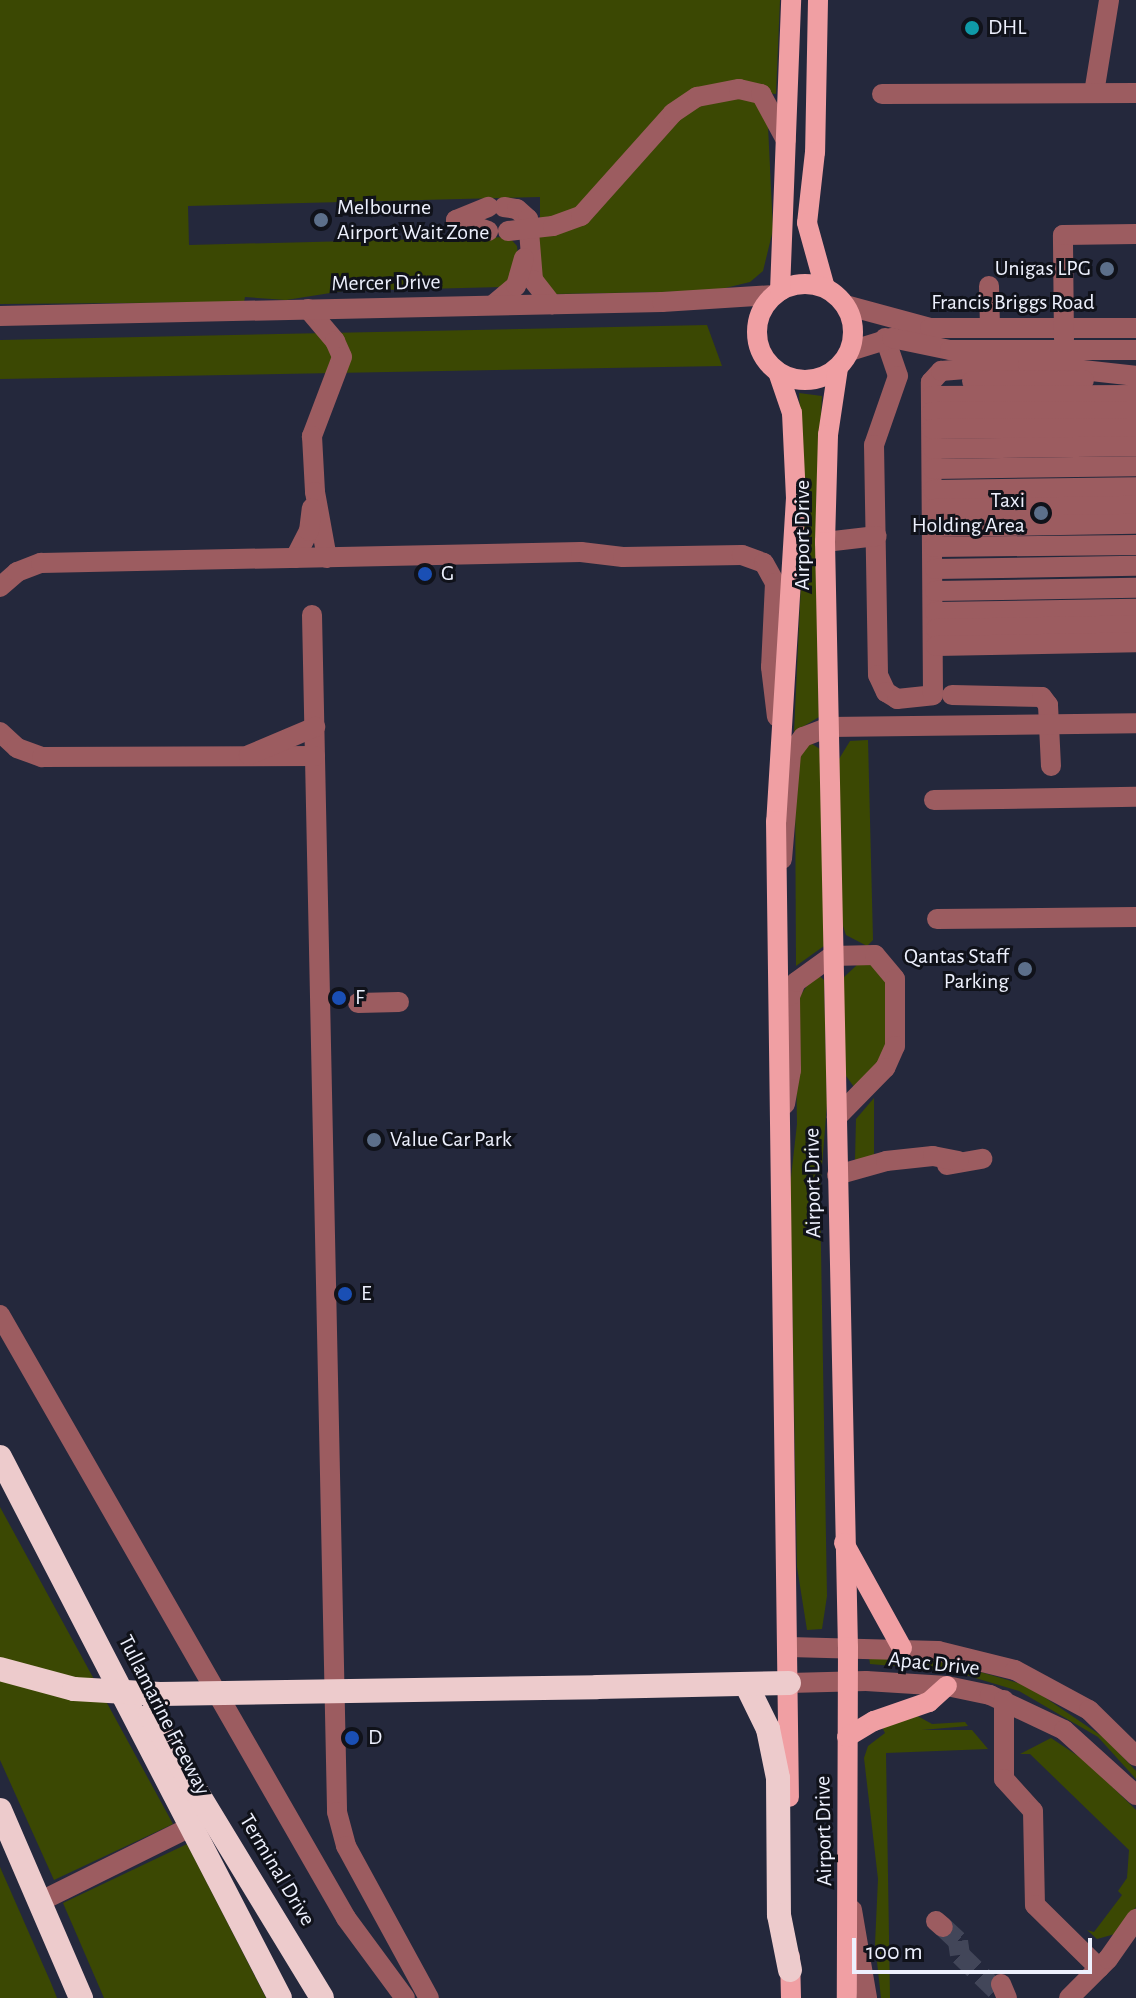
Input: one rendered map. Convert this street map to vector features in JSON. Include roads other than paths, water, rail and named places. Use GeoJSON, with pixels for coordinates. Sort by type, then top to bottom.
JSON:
{"type":"FeatureCollection","features":[{"type":"Feature","properties":{"kind":"highway","name":"Tullamarine Freeway"},"geometry":{"type":"LineString","coordinates":[[0,1457],[280,1998]]}},
{"type":"Feature","properties":{"kind":"highway","name":"Terminal Drive"},"geometry":{"type":"LineString","coordinates":[[81,1609],[196,1785],[322,1998]]}},
{"type":"Feature","properties":{"kind":"highway"},"geometry":{"type":"LineString","coordinates":[[0,1669],[74,1689],[160,1694],[789,1683]]}},
{"type":"Feature","properties":{"kind":"highway"},"geometry":{"type":"LineString","coordinates":[[746,1684],[768,1729],[778,1778],[779,1915],[790,1970]]}},
{"type":"Feature","properties":{"kind":"highway"},"geometry":{"type":"LineString","coordinates":[[0,1810],[81,1998]]}},
{"type":"Feature","properties":{"kind":"main road"},"geometry":{"type":"LineString","coordinates":[[777,293],[791,0]]}},
{"type":"Feature","properties":{"kind":"main road"},"geometry":{"type":"LineString","coordinates":[[818,0],[815,152],[807,223],[825,288]]}},
{"type":"Feature","properties":{"kind":"main road"},"geometry":{"type":"LineString","coordinates":[[806,284],[825,288],[845,305],[852,319],[850,351],[838,368],[809,381],[778,372],[757,339],[761,312],[777,293],[806,284]]}},
{"type":"Feature","properties":{"kind":"main road","name":"Airport Drive"},"geometry":{"type":"LineString","coordinates":[[838,368],[828,435],[825,542],[848,1647],[847,1998]]}},
{"type":"Feature","properties":{"kind":"main road","name":"Airport Drive"},"geometry":{"type":"LineString","coordinates":[[778,372],[792,413],[796,498],[778,733],[776,891],[789,1647],[791,1998]]}},
{"type":"Feature","properties":{"kind":"main road"},"geometry":{"type":"LineString","coordinates":[[844,1543],[902,1648]]}},
{"type":"Feature","properties":{"kind":"main road"},"geometry":{"type":"LineString","coordinates":[[847,1737],[874,1721],[929,1702],[947,1686]]}},
{"type":"Feature","properties":{"kind":"street"},"geometry":{"type":"LineString","coordinates":[[1094,93],[1109,0]]}},
{"type":"Feature","properties":{"kind":"street"},"geometry":{"type":"LineString","coordinates":[[500,231],[564,224],[585,213],[673,113],[697,97],[739,89],[761,94],[786,140]]}},
{"type":"Feature","properties":{"kind":"street"},"geometry":{"type":"LineString","coordinates":[[882,94],[1136,93]]}},
{"type":"Feature","properties":{"kind":"street"},"geometry":{"type":"LineString","coordinates":[[493,305],[516,286],[524,269],[522,242],[500,231],[456,220],[496,207],[521,211],[532,229],[533,280],[552,304]]}},
{"type":"Feature","properties":{"kind":"street"},"geometry":{"type":"LineString","coordinates":[[1064,336],[1063,235],[1136,234]]}},
{"type":"Feature","properties":{"kind":"street"},"geometry":{"type":"LineString","coordinates":[[989,286],[990,328]]}},
{"type":"Feature","properties":{"kind":"street","name":"Mercer Drive"},"geometry":{"type":"LineString","coordinates":[[0,316],[552,304],[777,293]]}},
{"type":"Feature","properties":{"kind":"street","name":"Francis Briggs Road"},"geometry":{"type":"LineString","coordinates":[[845,305],[930,328],[990,328],[1064,336],[1136,350]]}},
{"type":"Feature","properties":{"kind":"street"},"geometry":{"type":"LineString","coordinates":[[308,309],[335,341],[342,357],[313,423],[315,492],[327,558]]}},
{"type":"Feature","properties":{"kind":"street","name":"Francis Briggs Road"},"geometry":{"type":"LineString","coordinates":[[885,338],[945,350],[1136,328]]}},
{"type":"Feature","properties":{"kind":"street"},"geometry":{"type":"LineString","coordinates":[[850,351],[885,338],[898,376],[874,439],[878,675],[886,692],[901,699],[933,695],[936,629],[933,461],[941,371],[1028,364],[1136,378]]}},
{"type":"Feature","properties":{"kind":"street"},"geometry":{"type":"LineString","coordinates":[[933,461],[1136,395]]}},
{"type":"Feature","properties":{"kind":"street"},"geometry":{"type":"LineString","coordinates":[[933,461],[1136,411]]}},
{"type":"Feature","properties":{"kind":"street"},"geometry":{"type":"LineString","coordinates":[[933,461],[1136,428]]}},
{"type":"Feature","properties":{"kind":"street"},"geometry":{"type":"LineString","coordinates":[[933,461],[1136,446]]}},
{"type":"Feature","properties":{"kind":"street"},"geometry":{"type":"LineString","coordinates":[[933,461],[1136,466]]}},
{"type":"Feature","properties":{"kind":"street"},"geometry":{"type":"LineString","coordinates":[[933,461],[1136,487]]}},
{"type":"Feature","properties":{"kind":"street"},"geometry":{"type":"LineString","coordinates":[[933,461],[1136,506]]}},
{"type":"Feature","properties":{"kind":"street"},"geometry":{"type":"LineString","coordinates":[[933,461],[1136,524]]}},
{"type":"Feature","properties":{"kind":"street"},"geometry":{"type":"LineString","coordinates":[[933,461],[1136,545]]}},
{"type":"Feature","properties":{"kind":"street"},"geometry":{"type":"LineString","coordinates":[[295,558],[309,531],[315,492]]}},
{"type":"Feature","properties":{"kind":"street"},"geometry":{"type":"LineString","coordinates":[[825,542],[877,536]]}},
{"type":"Feature","properties":{"kind":"street"},"geometry":{"type":"LineString","coordinates":[[0,587],[17,572],[41,563],[581,552],[623,557],[742,555],[764,563],[775,583],[771,667],[778,733]]}},
{"type":"Feature","properties":{"kind":"street"},"geometry":{"type":"LineString","coordinates":[[935,569],[1136,566]]}},
{"type":"Feature","properties":{"kind":"street"},"geometry":{"type":"LineString","coordinates":[[935,591],[1136,588]]}},
{"type":"Feature","properties":{"kind":"street"},"geometry":{"type":"LineString","coordinates":[[936,629],[1136,609]]}},
{"type":"Feature","properties":{"kind":"street"},"geometry":{"type":"LineString","coordinates":[[312,615],[337,1812],[346,1846],[429,1998]]}},
{"type":"Feature","properties":{"kind":"street"},"geometry":{"type":"LineString","coordinates":[[936,629],[1136,625]]}},
{"type":"Feature","properties":{"kind":"street"},"geometry":{"type":"LineString","coordinates":[[936,629],[1136,642]]}},
{"type":"Feature","properties":{"kind":"street"},"geometry":{"type":"LineString","coordinates":[[952,695],[1000,698],[1036,694],[1046,700],[1051,766]]}},
{"type":"Feature","properties":{"kind":"street"},"geometry":{"type":"LineString","coordinates":[[776,891],[788,828],[791,753],[803,737],[829,727],[1136,723]]}},
{"type":"Feature","properties":{"kind":"street"},"geometry":{"type":"LineString","coordinates":[[249,755],[315,727]]}},
{"type":"Feature","properties":{"kind":"street"},"geometry":{"type":"LineString","coordinates":[[0,732],[17,748],[42,757],[315,756]]}},
{"type":"Feature","properties":{"kind":"street"},"geometry":{"type":"LineString","coordinates":[[934,800],[1136,797]]}},
{"type":"Feature","properties":{"kind":"street"},"geometry":{"type":"LineString","coordinates":[[937,919],[1136,917]]}},
{"type":"Feature","properties":{"kind":"street"},"geometry":{"type":"LineString","coordinates":[[780,1133],[791,1070],[790,996],[801,976],[832,956],[875,955],[895,979],[892,1059],[837,1117]]}},
{"type":"Feature","properties":{"kind":"street"},"geometry":{"type":"LineString","coordinates":[[358,1003],[399,1002]]}},
{"type":"Feature","properties":{"kind":"street"},"geometry":{"type":"LineString","coordinates":[[837,1175],[866,1165],[907,1161],[933,1165],[982,1159]]}},
{"type":"Feature","properties":{"kind":"street"},"geometry":{"type":"LineString","coordinates":[[0,1315],[374,1961],[405,1998]]}},
{"type":"Feature","properties":{"kind":"street","name":"Apac Drive"},"geometry":{"type":"LineString","coordinates":[[789,1647],[902,1648],[958,1654],[1037,1679],[1089,1710],[1136,1756]]}},
{"type":"Feature","properties":{"kind":"street","name":"Apac Drive"},"geometry":{"type":"LineString","coordinates":[[789,1683],[847,1680],[947,1686],[1004,1700],[1064,1730],[1136,1795]]}},
{"type":"Feature","properties":{"kind":"street"},"geometry":{"type":"LineString","coordinates":[[1004,1700],[1004,1779],[1033,1811],[1035,1905],[1104,1964]]}},
{"type":"Feature","properties":{"kind":"street"},"geometry":{"type":"LineString","coordinates":[[39,1902],[192,1826]]}},
{"type":"Feature","properties":{"kind":"street"},"geometry":{"type":"LineString","coordinates":[[849,1898],[867,1998]]}},
{"type":"Feature","properties":{"kind":"street"},"geometry":{"type":"LineString","coordinates":[[1104,1964],[1136,1919]]}},
{"type":"Feature","properties":{"kind":"street"},"geometry":{"type":"LineString","coordinates":[[1069,1998],[1136,1939]]}},
{"type":"Feature","properties":{"kind":"tunnel"},"geometry":{"type":"LineString","coordinates":[[943,1927],[958,1941],[960,1955],[996,1990]]}},
{"type":"Feature","properties":{"kind":"place","name":"DHL"},"geometry":{"type":"Point","coordinates":[972,28]}},
{"type":"Feature","properties":{"kind":"place","name":"Melbourne Airport Wait Zone"},"geometry":{"type":"Point","coordinates":[321,220]}},
{"type":"Feature","properties":{"kind":"place","name":"Unigas LPG"},"geometry":{"type":"Point","coordinates":[1107,269]}},
{"type":"Feature","properties":{"kind":"place","name":"Taxi Holding Area"},"geometry":{"type":"Point","coordinates":[1041,513]}},
{"type":"Feature","properties":{"kind":"place","name":"G"},"geometry":{"type":"Point","coordinates":[425,574]}},
{"type":"Feature","properties":{"kind":"place","name":"Qantas Staff Parking"},"geometry":{"type":"Point","coordinates":[1025,969]}},
{"type":"Feature","properties":{"kind":"place","name":"F"},"geometry":{"type":"Point","coordinates":[339,998]}},
{"type":"Feature","properties":{"kind":"place","name":"Value Car Park"},"geometry":{"type":"Point","coordinates":[374,1140]}},
{"type":"Feature","properties":{"kind":"place","name":"E"},"geometry":{"type":"Point","coordinates":[345,1294]}},
{"type":"Feature","properties":{"kind":"place","name":"D"},"geometry":{"type":"Point","coordinates":[352,1738]}}]}
